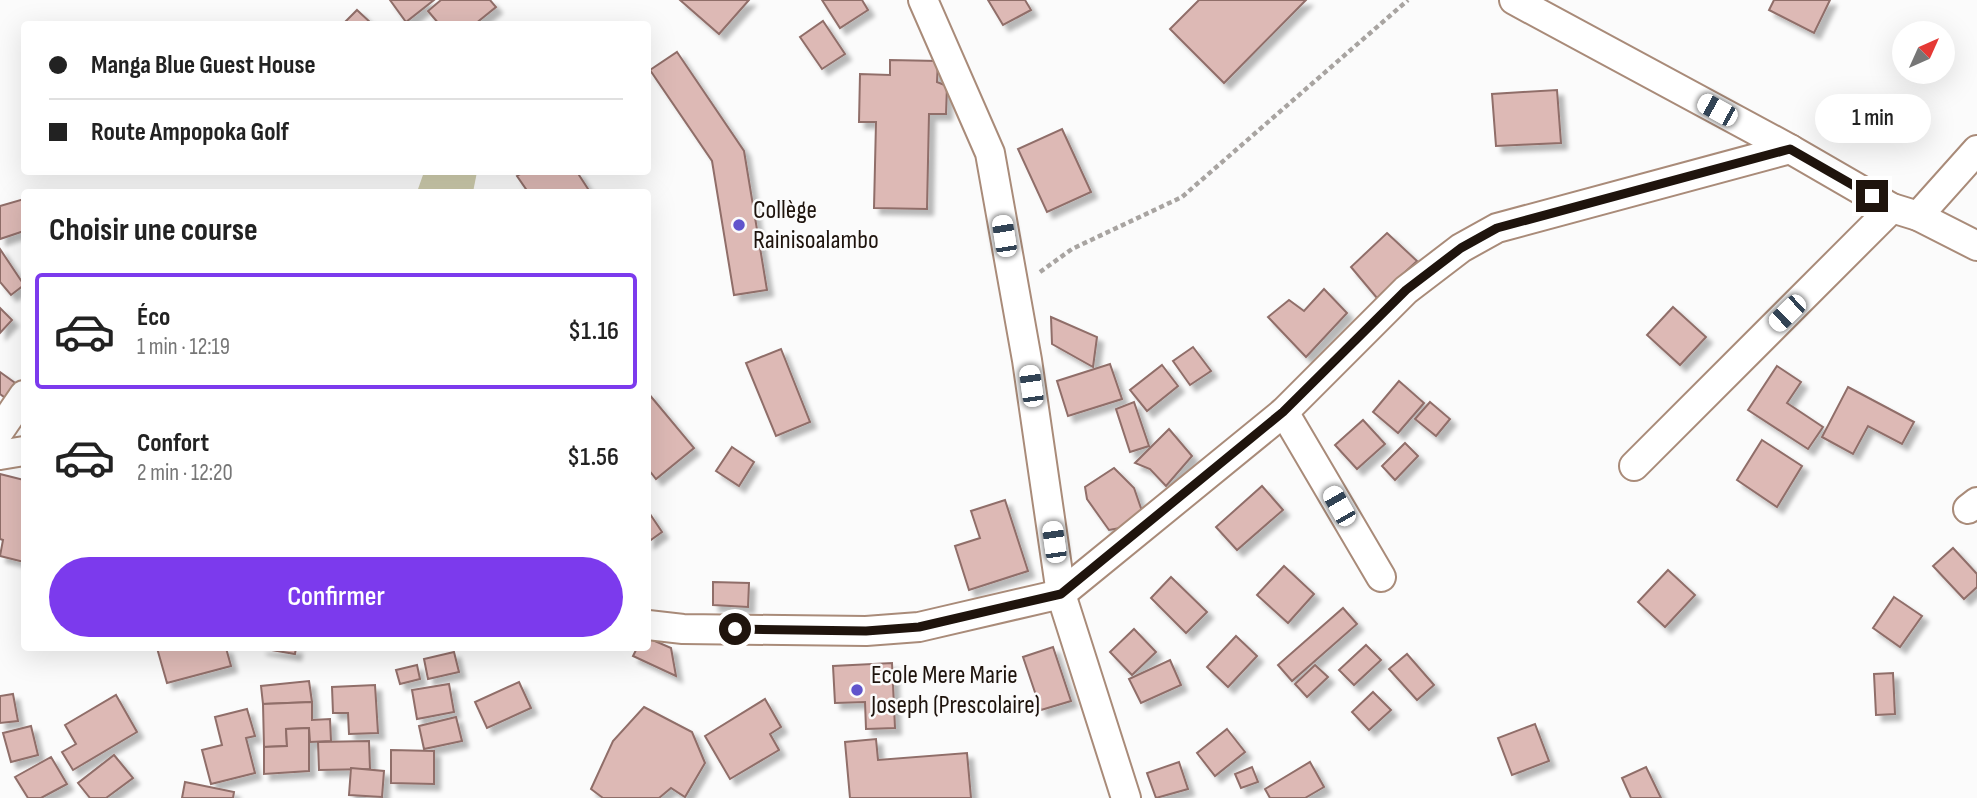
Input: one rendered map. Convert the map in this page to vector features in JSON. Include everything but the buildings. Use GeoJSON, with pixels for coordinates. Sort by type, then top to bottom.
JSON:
{"type":"FeatureCollection","features":[{"type":"Feature","properties":{"kind":"street"},"geometry":{"type":"LineString","coordinates":[[923,0],[990,153],[1027,360],[1061,594],[1126,798]]}},
{"type":"Feature","properties":{"kind":"street"},"geometry":{"type":"LineString","coordinates":[[1514,0],[1905,212],[1977,246]]}},
{"type":"Feature","properties":{"kind":"street"},"geometry":{"type":"LineString","coordinates":[[651,625],[683,629],[866,631],[906,628],[1061,594],[1283,412],[1406,290],[1461,248],[1497,228],[1790,149]]}},
{"type":"Feature","properties":{"kind":"street"},"geometry":{"type":"LineString","coordinates":[[1634,466],[1905,212],[1977,150]]}},
{"type":"Feature","properties":{"kind":"street"},"geometry":{"type":"LineString","coordinates":[[0,430],[21,399]]}},
{"type":"Feature","properties":{"kind":"street"},"geometry":{"type":"LineString","coordinates":[[1283,412],[1381,577]]}},
{"type":"Feature","properties":{"kind":"street"},"geometry":{"type":"LineString","coordinates":[[0,455],[21,451]]}},
{"type":"Feature","properties":{"kind":"path"},"geometry":{"type":"LineString","coordinates":[[1013,291],[1072,249],[1182,197],[1408,0]]}},
{"type":"Feature","properties":{"kind":"shaded area"},"geometry":{"type":"Polygon","coordinates":[[[423,175],[476,175],[474,189],[418,189],[423,175]]]}},
{"type":"Feature","properties":{"kind":"place","name":"Collège Rainisoalambo"},"geometry":{"type":"Point","coordinates":[739,225]}},
{"type":"Feature","properties":{"kind":"place","name":"Ecole Mere Marie Joseph (Prescolaire)"},"geometry":{"type":"Point","coordinates":[857,690]}},
{"type":"Feature","properties":{"kind":"route"},"geometry":{"type":"LineString","coordinates":[[735,629],[866,631],[919,627],[1061,594],[1283,412],[1406,290],[1461,248],[1497,228],[1790,149],[1872,196]]}}]}
